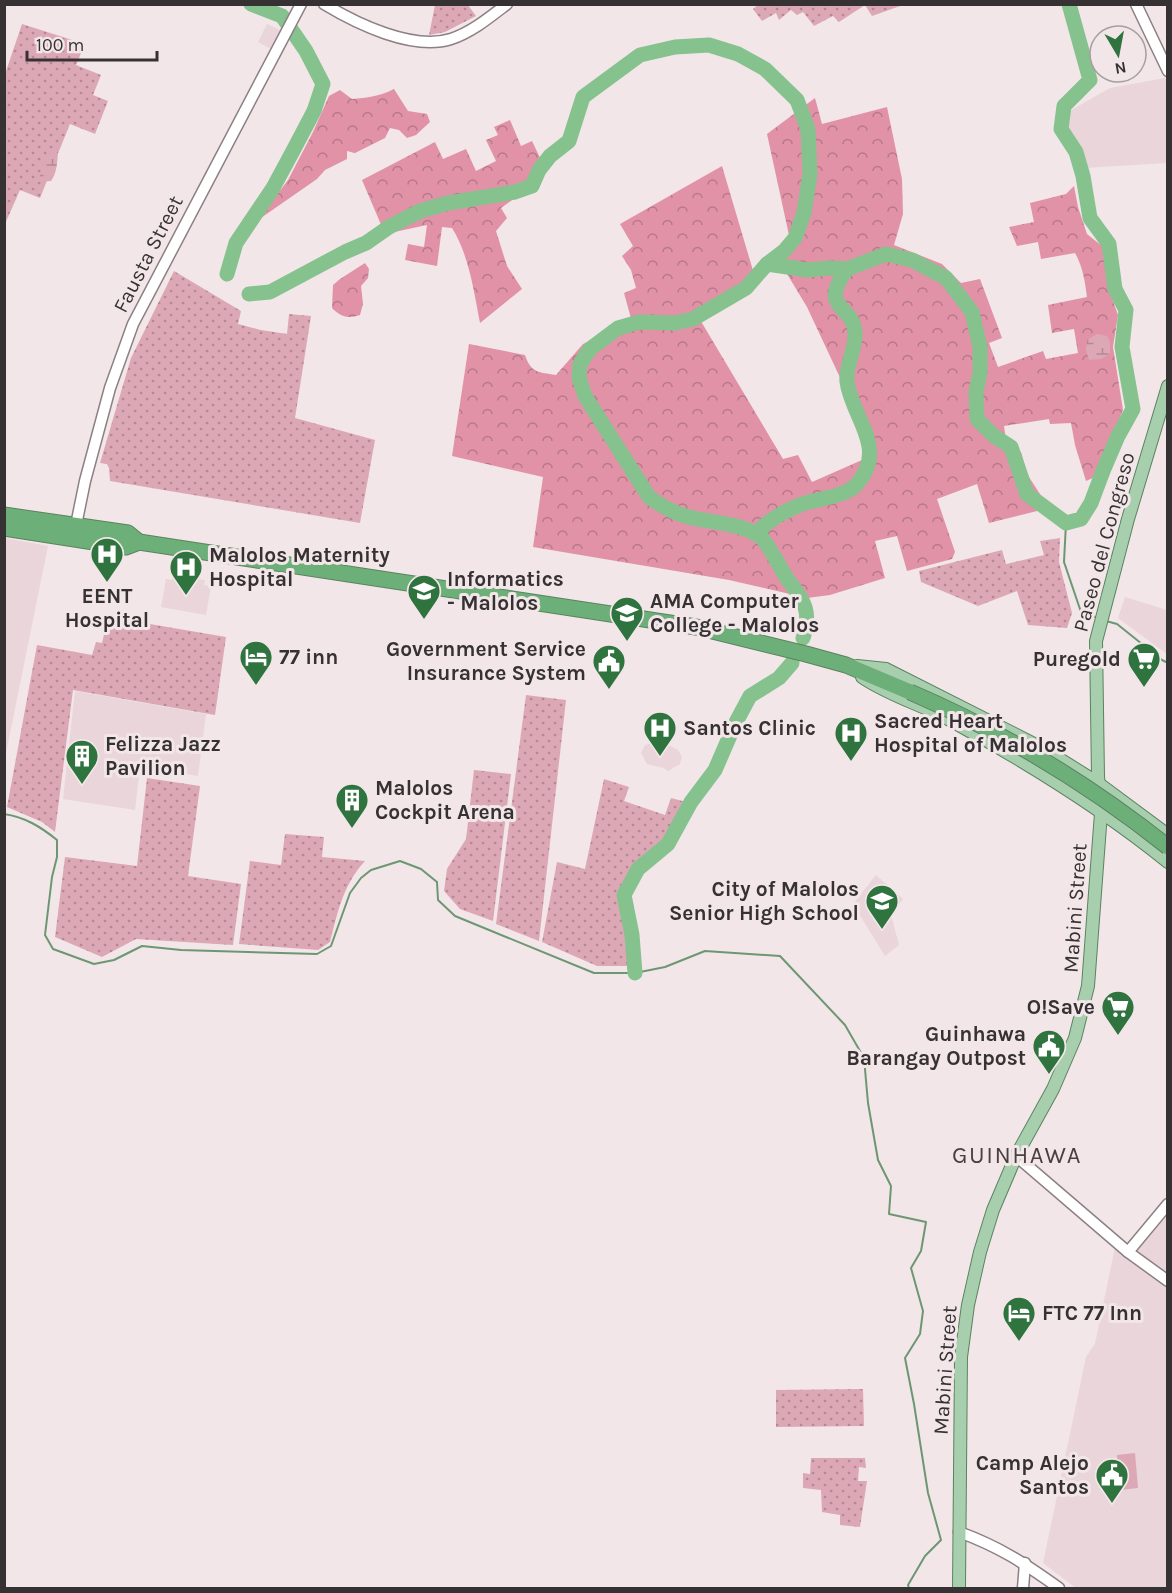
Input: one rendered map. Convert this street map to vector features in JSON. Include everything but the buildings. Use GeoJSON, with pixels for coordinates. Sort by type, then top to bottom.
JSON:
{"type":"FeatureCollection","features":[{"type":"Feature","properties":{"kind":"highway"},"geometry":{"type":"LineString","coordinates":[[4,515],[75,532]]}},
{"type":"Feature","properties":{"kind":"highway"},"geometry":{"type":"LineString","coordinates":[[4,528],[128,533],[139,542],[696,627],[788,649],[846,665],[946,707],[1031,752],[1084,784],[1167,847]]}},
{"type":"Feature","properties":{"kind":"main road","name":"Paseo del Congreso"},"geometry":{"type":"LineString","coordinates":[[1098,783],[1095,654],[1101,619],[1167,386]]}},
{"type":"Feature","properties":{"kind":"main road"},"geometry":{"type":"LineString","coordinates":[[846,665],[886,669],[1042,748],[1098,783],[1167,835]]}},
{"type":"Feature","properties":{"kind":"main road"},"geometry":{"type":"LineString","coordinates":[[846,665],[878,688],[920,705],[1029,764],[1167,862]]}},
{"type":"Feature","properties":{"kind":"main road","name":"Mabini Street"},"geometry":{"type":"LineString","coordinates":[[959,1588],[961,1357],[968,1305],[993,1209],[1016,1156],[1053,1089],[1075,1038],[1088,986],[1101,813],[1098,783]]}},
{"type":"Feature","properties":{"kind":"street"},"geometry":{"type":"LineString","coordinates":[[324,4],[350,20],[373,30],[432,42],[451,39],[478,26],[507,4]]}},
{"type":"Feature","properties":{"kind":"street"},"geometry":{"type":"LineString","coordinates":[[1136,4],[1167,71]]}},
{"type":"Feature","properties":{"kind":"street","name":"Fausta Street"},"geometry":{"type":"LineString","coordinates":[[75,532],[85,481],[110,388],[133,324],[298,9]]}},
{"type":"Feature","properties":{"kind":"street"},"geometry":{"type":"LineString","coordinates":[[1016,1156],[1128,1252],[1167,1281]]}},
{"type":"Feature","properties":{"kind":"street"},"geometry":{"type":"LineString","coordinates":[[1128,1252],[1167,1204]]}},
{"type":"Feature","properties":{"kind":"street"},"geometry":{"type":"LineString","coordinates":[[959,1532],[992,1544],[1025,1563],[1059,1588]]}},
{"type":"Feature","properties":{"kind":"street"},"geometry":{"type":"LineString","coordinates":[[1023,1588],[1025,1563]]}},
{"type":"Feature","properties":{"kind":"shaded area"},"geometry":{"type":"Polygon","coordinates":[[[267,24],[282,31],[273,50],[258,42],[267,24]]]}},
{"type":"Feature","properties":{"kind":"shaded area"},"geometry":{"type":"Polygon","coordinates":[[[1165,78],[1168,84],[1167,163],[1084,168],[1065,129],[1068,112],[1110,88],[1148,84],[1148,81],[1165,78]]]}},
{"type":"Feature","properties":{"kind":"shaded area"},"geometry":{"type":"Polygon","coordinates":[[[4,538],[48,546],[5,758],[4,538]]]}},
{"type":"Feature","properties":{"kind":"shaded area","name":"Malolos Maternity Hospital"},"geometry":{"type":"Polygon","coordinates":[[[173,575],[181,577],[181,581],[195,583],[196,579],[205,580],[204,585],[211,586],[206,615],[161,607],[166,579],[172,580],[173,575]]]}},
{"type":"Feature","properties":{"kind":"shaded area"},"geometry":{"type":"Polygon","coordinates":[[[1125,597],[1167,610],[1167,654],[1118,618],[1125,597]]]}},
{"type":"Feature","properties":{"kind":"shaded area"},"geometry":{"type":"Polygon","coordinates":[[[75,691],[206,714],[198,776],[140,766],[135,810],[63,799],[75,691]]]}},
{"type":"Feature","properties":{"kind":"shaded area"},"geometry":{"type":"Polygon","coordinates":[[[661,741],[678,750],[682,757],[680,764],[668,771],[647,764],[641,753],[645,745],[661,741]]]}},
{"type":"Feature","properties":{"kind":"shaded area","name":"City of Malolos Senior High School"},"geometry":{"type":"Polygon","coordinates":[[[876,875],[903,899],[891,915],[899,945],[885,956],[853,904],[876,875]]]}},
{"type":"Feature","properties":{"kind":"shaded area","name":"Camp Alejo Santos"},"geometry":{"type":"Polygon","coordinates":[[[1167,1211],[1167,1588],[1076,1588],[1043,1563],[1086,1357],[1095,1344],[1115,1247],[1130,1260],[1167,1211]]]}},
{"type":"Feature","properties":{"kind":"green space"},"geometry":{"type":"Polygon","coordinates":[[[759,4],[903,5],[872,16],[865,5],[839,22],[833,16],[814,26],[803,12],[797,15],[791,10],[779,20],[776,13],[762,21],[753,9],[759,4]]]}},
{"type":"Feature","properties":{"kind":"green space"},"geometry":{"type":"Polygon","coordinates":[[[435,5],[468,5],[476,16],[445,32],[429,35],[435,5]]]}},
{"type":"Feature","properties":{"kind":"green space"},"geometry":{"type":"Polygon","coordinates":[[[22,24],[85,44],[76,65],[101,75],[93,95],[108,101],[95,134],[70,124],[40,198],[20,190],[5,224],[5,74],[22,24]]]}},
{"type":"Feature","properties":{"kind":"green space"},"geometry":{"type":"Polygon","coordinates":[[[394,89],[408,111],[427,114],[430,122],[416,135],[407,138],[399,130],[390,128],[385,138],[355,153],[347,151],[347,159],[325,170],[317,179],[258,220],[288,180],[329,96],[340,90],[352,99],[363,98],[394,89]]]}},
{"type":"Feature","properties":{"kind":"green space"},"geometry":{"type":"Polygon","coordinates":[[[815,98],[822,124],[887,107],[902,179],[903,214],[894,245],[942,264],[961,283],[980,279],[1002,338],[989,343],[998,367],[1043,351],[1046,359],[1078,353],[1074,329],[1052,333],[1048,305],[1087,297],[1078,258],[1075,253],[1041,259],[1038,242],[1017,246],[1009,227],[1034,222],[1030,203],[1066,194],[1074,186],[1087,234],[1102,246],[1109,290],[1118,315],[1113,347],[1123,410],[1095,477],[1086,481],[1071,423],[1050,424],[1049,419],[1004,426],[1008,454],[1021,452],[1027,474],[1049,508],[989,523],[977,484],[937,499],[955,552],[952,559],[907,571],[897,536],[875,541],[885,578],[830,595],[807,598],[729,580],[533,547],[543,477],[452,456],[469,344],[525,355],[536,371],[556,375],[583,344],[632,322],[624,293],[636,288],[631,270],[622,256],[633,246],[620,224],[722,166],[757,284],[699,318],[783,459],[798,455],[812,482],[862,460],[864,448],[861,430],[844,386],[807,307],[778,259],[792,249],[767,134],[815,98]]]}},
{"type":"Feature","properties":{"kind":"green space"},"geometry":{"type":"Polygon","coordinates":[[[510,120],[521,146],[532,141],[542,162],[531,184],[501,208],[507,218],[496,231],[507,266],[522,289],[480,323],[467,262],[452,228],[442,227],[437,266],[405,260],[408,244],[424,247],[427,225],[385,234],[362,180],[435,142],[443,159],[466,149],[476,171],[496,161],[486,140],[498,135],[494,127],[510,120]]]}},
{"type":"Feature","properties":{"kind":"green space"},"geometry":{"type":"Polygon","coordinates":[[[49,148],[58,153],[56,171],[51,181],[38,182],[49,148]]]}},
{"type":"Feature","properties":{"kind":"green space"},"geometry":{"type":"Polygon","coordinates":[[[365,263],[369,269],[368,278],[361,286],[363,304],[360,315],[348,317],[342,315],[332,308],[333,285],[365,263]]]}},
{"type":"Feature","properties":{"kind":"green space"},"geometry":{"type":"Polygon","coordinates":[[[174,271],[241,311],[238,324],[287,334],[289,314],[311,316],[295,418],[375,440],[360,523],[110,481],[107,464],[100,463],[131,358],[174,271]]]}},
{"type":"Feature","properties":{"kind":"green space"},"geometry":{"type":"Polygon","coordinates":[[[1097,334],[1107,336],[1110,342],[1110,354],[1101,359],[1089,360],[1086,350],[1087,340],[1097,334]]]}},
{"type":"Feature","properties":{"kind":"green space"},"geometry":{"type":"Polygon","coordinates":[[[1060,538],[1059,562],[1072,613],[1067,628],[1028,625],[1017,591],[978,606],[921,582],[919,571],[1002,550],[1006,564],[1044,555],[1040,541],[1060,538]]]}},
{"type":"Feature","properties":{"kind":"green space"},"geometry":{"type":"Polygon","coordinates":[[[107,622],[143,629],[144,623],[226,637],[215,715],[73,690],[55,832],[42,822],[7,807],[37,645],[92,655],[96,642],[102,643],[107,622]]]}},
{"type":"Feature","properties":{"kind":"green space"},"geometry":{"type":"Polygon","coordinates":[[[526,695],[566,700],[539,941],[496,924],[526,695]]]}},
{"type":"Feature","properties":{"kind":"green space"},"geometry":{"type":"Polygon","coordinates":[[[474,770],[511,774],[493,921],[460,909],[444,891],[447,869],[466,839],[474,770]]]}},
{"type":"Feature","properties":{"kind":"green space"},"geometry":{"type":"Polygon","coordinates":[[[147,778],[200,786],[188,876],[241,884],[233,945],[136,939],[102,957],[55,937],[65,857],[137,866],[147,778]]]}},
{"type":"Feature","properties":{"kind":"green space"},"geometry":{"type":"Polygon","coordinates":[[[604,779],[629,787],[624,801],[665,815],[671,798],[686,802],[665,842],[636,867],[620,895],[629,936],[628,966],[597,966],[542,942],[557,862],[585,869],[604,779]]]}},
{"type":"Feature","properties":{"kind":"green space"},"geometry":{"type":"Polygon","coordinates":[[[285,834],[324,837],[322,857],[365,861],[346,889],[330,942],[318,950],[239,944],[250,861],[281,865],[285,834]]]}},
{"type":"Feature","properties":{"kind":"green space"},"geometry":{"type":"Polygon","coordinates":[[[863,1389],[864,1426],[776,1427],[776,1390],[863,1389]]]}},
{"type":"Feature","properties":{"kind":"green space"},"geometry":{"type":"Polygon","coordinates":[[[1135,1453],[1138,1488],[1120,1490],[1117,1455],[1135,1453]]]}},
{"type":"Feature","properties":{"kind":"green space"},"geometry":{"type":"Polygon","coordinates":[[[811,1458],[865,1458],[866,1468],[859,1467],[858,1481],[867,1481],[860,1527],[840,1525],[840,1515],[822,1512],[821,1490],[803,1488],[803,1473],[810,1474],[811,1458]]]}},
{"type":"Feature","properties":{"kind":"waterway"},"geometry":{"type":"LineString","coordinates":[[227,274],[236,243],[273,188],[314,111],[323,84],[306,51],[282,16],[251,4]]}},
{"type":"Feature","properties":{"kind":"waterway"},"geometry":{"type":"LineString","coordinates":[[249,294],[270,292],[366,243],[389,227],[420,211],[448,203],[515,192],[532,186],[539,170],[550,156],[569,141],[583,97],[640,55],[675,47],[709,45],[738,54],[765,69],[797,100],[808,129],[810,174],[804,213],[795,238],[784,251],[767,264],[808,270],[847,269],[886,254],[912,260],[946,278],[972,312],[980,347],[980,373],[976,392],[977,419],[994,436],[1011,447],[1027,494],[1066,523],[1081,519],[1091,503],[1118,436],[1133,409],[1122,347],[1126,310],[1115,289],[1109,244],[1090,218],[1083,176],[1076,152],[1061,129],[1064,106],[1090,80],[1069,4]]}},
{"type":"Feature","properties":{"kind":"waterway"},"geometry":{"type":"LineString","coordinates":[[767,264],[746,288],[693,319],[675,323],[639,322],[618,328],[590,349],[580,364],[579,378],[585,396],[649,497],[680,514],[744,528],[764,540],[805,607],[807,620],[803,638]]}},
{"type":"Feature","properties":{"kind":"waterway"},"geometry":{"type":"LineString","coordinates":[[755,534],[772,519],[791,509],[852,489],[865,472],[869,459],[869,446],[847,382],[855,333],[849,316],[836,300],[835,292],[847,269]]}},
{"type":"Feature","properties":{"kind":"waterway"},"geometry":{"type":"LineString","coordinates":[[1066,523],[1064,562],[1081,612],[1098,618]]}},
{"type":"Feature","properties":{"kind":"waterway"},"geometry":{"type":"LineString","coordinates":[[1106,621],[1117,624],[1168,663]]}},
{"type":"Feature","properties":{"kind":"waterway"},"geometry":{"type":"LineString","coordinates":[[635,973],[632,935],[624,895],[638,869],[668,844],[691,802],[715,770],[750,696],[779,678],[792,663]]}},
{"type":"Feature","properties":{"kind":"waterway"},"geometry":{"type":"LineString","coordinates":[[4,814],[32,823],[57,840],[57,857],[52,877],[45,935],[53,949],[94,964],[114,960],[142,946],[181,950],[317,954],[331,946],[350,893],[361,878],[371,870],[400,861],[421,869],[437,882],[438,900],[455,916],[594,973],[635,973],[665,967],[705,951],[780,956],[845,1025],[864,1058],[868,1103],[878,1160],[891,1186],[889,1214],[926,1222],[921,1251],[911,1268],[923,1311],[920,1334],[905,1358],[928,1493],[941,1540],[925,1556],[908,1585],[909,1588]]}},
{"type":"Feature","properties":{"kind":"place","name":"EENT Hospital"},"geometry":{"type":"Point","coordinates":[107,583]}},
{"type":"Feature","properties":{"kind":"place","name":"Malolos Maternity Hospital"},"geometry":{"type":"Point","coordinates":[186,596]}},
{"type":"Feature","properties":{"kind":"place","name":"Informatics - Malolos"},"geometry":{"type":"Point","coordinates":[424,620]}},
{"type":"Feature","properties":{"kind":"place","name":"AMA Computer College - Malolos"},"geometry":{"type":"Point","coordinates":[627,642]}},
{"type":"Feature","properties":{"kind":"place","name":"77 inn"},"geometry":{"type":"Point","coordinates":[256,686]}},
{"type":"Feature","properties":{"kind":"place","name":"Puregold"},"geometry":{"type":"Point","coordinates":[1144,688]}},
{"type":"Feature","properties":{"kind":"place","name":"Government Service Insurance System"},"geometry":{"type":"Point","coordinates":[609,690]}},
{"type":"Feature","properties":{"kind":"place","name":"Santos Clinic"},"geometry":{"type":"Point","coordinates":[660,757]}},
{"type":"Feature","properties":{"kind":"place","name":"Sacred Heart Hospital of Malolos"},"geometry":{"type":"Point","coordinates":[851,762]}},
{"type":"Feature","properties":{"kind":"place","name":"Felizza Jazz Pavilion"},"geometry":{"type":"Point","coordinates":[82,785]}},
{"type":"Feature","properties":{"kind":"place","name":"Malolos Cockpit Arena"},"geometry":{"type":"Point","coordinates":[352,829]}},
{"type":"Feature","properties":{"kind":"place","name":"City of Malolos Senior High School"},"geometry":{"type":"Point","coordinates":[882,930]}},
{"type":"Feature","properties":{"kind":"place","name":"O!Save"},"geometry":{"type":"Point","coordinates":[1118,1036]}},
{"type":"Feature","properties":{"kind":"place","name":"Guinhawa Barangay Outpost"},"geometry":{"type":"Point","coordinates":[1049,1075]}},
{"type":"Feature","properties":{"kind":"place","name":"FTC 77 Inn"},"geometry":{"type":"Point","coordinates":[1019,1342]}},
{"type":"Feature","properties":{"kind":"place","name":"Camp Alejo Santos"},"geometry":{"type":"Point","coordinates":[1112,1504]}},
{"type":"Feature","properties":{"kind":"district","name":"GUINHAWA"},"geometry":{"type":"Point","coordinates":[1017,1155]}}]}
